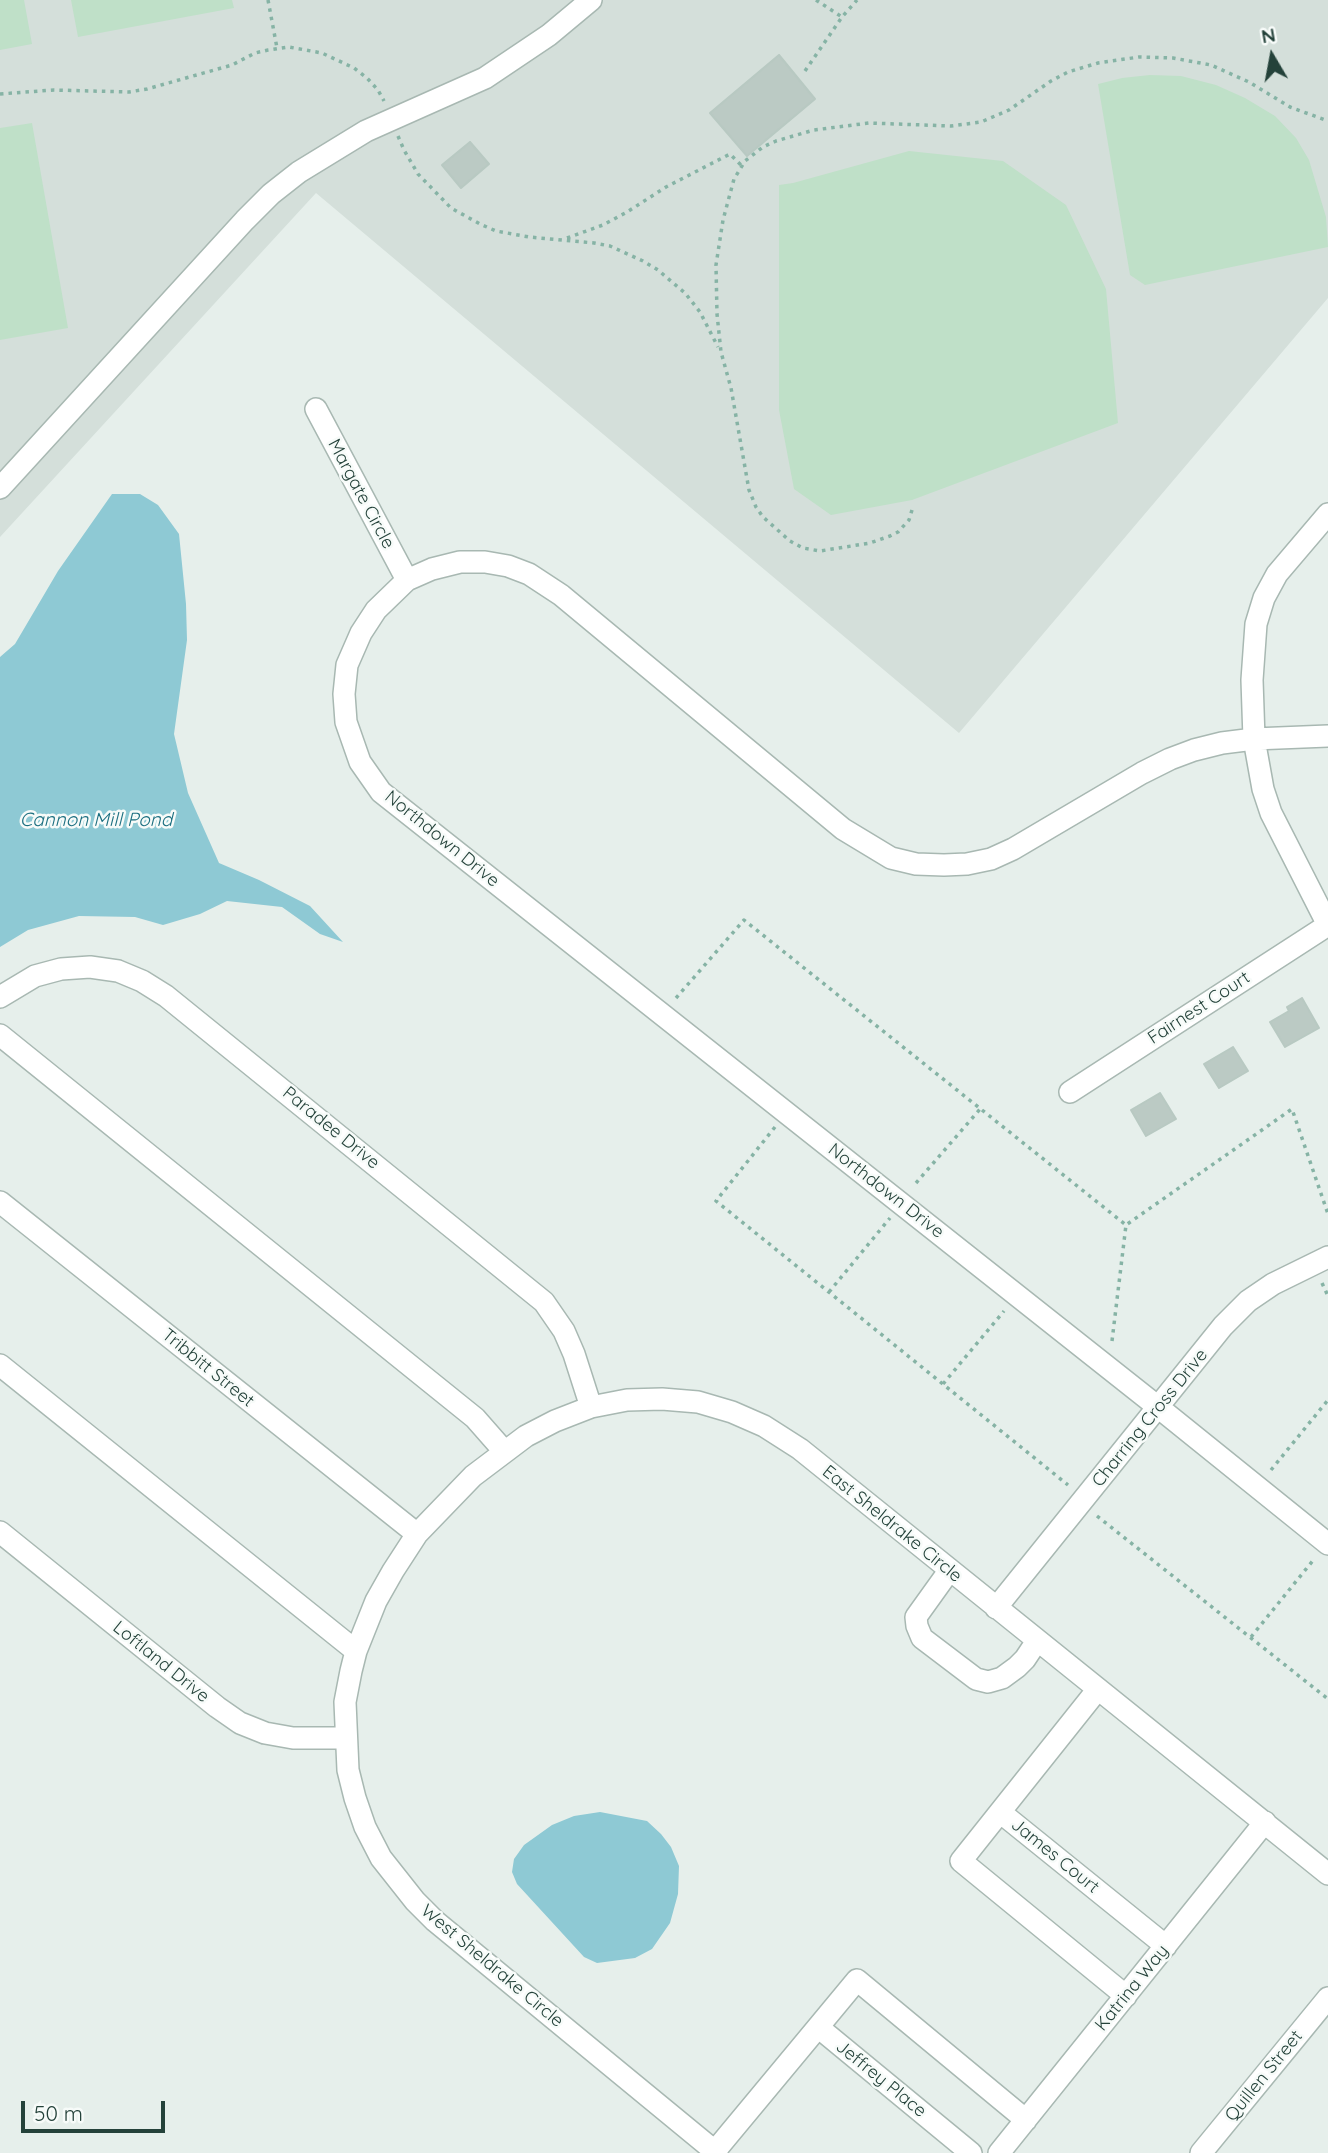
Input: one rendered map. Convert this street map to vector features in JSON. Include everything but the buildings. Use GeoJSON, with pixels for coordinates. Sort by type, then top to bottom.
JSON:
{"type":"FeatureCollection","features":[{"type":"Feature","properties":{"kind":"street"},"geometry":{"type":"LineString","coordinates":[[0,488],[271,194],[299,172],[366,131],[485,78],[550,36],[591,0]]}},
{"type":"Feature","properties":{"kind":"street","name":"Margate Circle"},"geometry":{"type":"LineString","coordinates":[[316,409],[407,580]]}},
{"type":"Feature","properties":{"kind":"street"},"geometry":{"type":"LineString","coordinates":[[1328,514],[1277,574],[1264,598],[1252,650],[1254,739],[1263,789],[1271,813],[1328,925]]}},
{"type":"Feature","properties":{"kind":"street","name":"Northdown Drive"},"geometry":{"type":"LineString","coordinates":[[1321,1551],[1158,1407],[381,792],[360,762],[346,723],[344,694],[347,665],[361,633],[376,610],[407,580],[432,569],[460,562],[508,566],[529,574],[561,596],[843,829],[891,858],[916,864],[967,864],[991,859],[1013,849],[1142,773],[1195,750],[1254,739],[1328,736]]}},
{"type":"Feature","properties":{"kind":"street","name":"Fairnest Court"},"geometry":{"type":"LineString","coordinates":[[1070,1092],[1328,925]]}},
{"type":"Feature","properties":{"kind":"street","name":"Paradee Drive"},"geometry":{"type":"LineString","coordinates":[[0,997],[35,976],[61,969],[90,967],[118,971],[142,981],[166,996],[544,1302],[564,1331],[591,1406]]}},
{"type":"Feature","properties":{"kind":"street"},"geometry":{"type":"LineString","coordinates":[[0,1035],[475,1418],[504,1451]]}},
{"type":"Feature","properties":{"kind":"street","name":"Tribbitt Street"},"geometry":{"type":"LineString","coordinates":[[0,1202],[417,1534]]}},
{"type":"Feature","properties":{"kind":"street","name":"Charring Cross Drive"},"geometry":{"type":"LineString","coordinates":[[996,1608],[1223,1326],[1248,1301],[1273,1284],[1328,1257]]}},
{"type":"Feature","properties":{"kind":"street"},"geometry":{"type":"LineString","coordinates":[[0,1364],[356,1651]]}},
{"type":"Feature","properties":{"kind":"street","name":"East Sheldrake Circle"},"geometry":{"type":"LineString","coordinates":[[417,1534],[473,1476],[504,1451],[526,1436],[591,1406],[662,1399],[698,1402],[732,1412],[764,1426],[800,1448],[949,1571],[1328,1874]]}},
{"type":"Feature","properties":{"kind":"street","name":"Loftland Drive"},"geometry":{"type":"LineString","coordinates":[[0,1532],[240,1723],[265,1733],[293,1738],[345,1738]]}},
{"type":"Feature","properties":{"kind":"street","name":"West Sheldrake Circle"},"geometry":{"type":"LineString","coordinates":[[417,1534],[376,1601],[356,1651],[345,1702],[348,1770],[365,1827],[381,1858],[415,1901],[716,2152]]}},
{"type":"Feature","properties":{"kind":"street"},"geometry":{"type":"LineString","coordinates":[[949,1571],[916,1617],[922,1638],[976,1679],[988,1682],[1002,1678],[1017,1667],[1037,1641]]}},
{"type":"Feature","properties":{"kind":"street","name":"James Court"},"geometry":{"type":"LineString","coordinates":[[1098,1689],[1000,1812],[1166,1946]]}},
{"type":"Feature","properties":{"kind":"street"},"geometry":{"type":"LineString","coordinates":[[1000,1812],[961,1861],[1126,1996]]}},
{"type":"Feature","properties":{"kind":"street","name":"Katrina Way"},"geometry":{"type":"LineString","coordinates":[[999,2153],[1265,1822]]}},
{"type":"Feature","properties":{"kind":"street"},"geometry":{"type":"LineString","coordinates":[[818,2027],[857,1980],[1026,2120]]}},
{"type":"Feature","properties":{"kind":"street","name":"Quillen Street"},"geometry":{"type":"LineString","coordinates":[[1201,2153],[1328,1998]]}},
{"type":"Feature","properties":{"kind":"street","name":"Jeffrey Place"},"geometry":{"type":"LineString","coordinates":[[716,2152],[818,2027],[971,2153]]}},
{"type":"Feature","properties":{"kind":"path"},"geometry":{"type":"LineString","coordinates":[[268,0],[277,48]]}},
{"type":"Feature","properties":{"kind":"path"},"geometry":{"type":"LineString","coordinates":[[816,0],[842,17]]}},
{"type":"Feature","properties":{"kind":"path"},"geometry":{"type":"LineString","coordinates":[[806,71],[842,17],[857,0]]}},
{"type":"Feature","properties":{"kind":"path"},"geometry":{"type":"LineString","coordinates":[[0,94],[54,90],[128,92],[226,67],[255,53],[277,48],[302,48],[340,60],[367,78],[385,103]]}},
{"type":"Feature","properties":{"kind":"path"},"geometry":{"type":"LineString","coordinates":[[912,510],[904,526],[890,536],[870,543],[820,551],[803,548],[780,533],[763,517],[752,499],[731,388],[721,352],[717,314],[718,244],[732,187],[742,166],[763,147],[814,130],[869,123],[951,125],[981,122],[1009,110],[1069,72],[1098,63],[1139,57],[1173,58],[1211,65],[1249,82],[1299,111],[1328,121]]}},
{"type":"Feature","properties":{"kind":"path"},"geometry":{"type":"LineString","coordinates":[[397,131],[418,174],[451,208],[480,225],[496,230],[529,237],[610,246],[658,270],[685,293],[700,312],[721,352]]}},
{"type":"Feature","properties":{"kind":"path"},"geometry":{"type":"LineString","coordinates":[[562,239],[603,225],[666,187],[730,154],[742,166]]}},
{"type":"Feature","properties":{"kind":"path"},"geometry":{"type":"LineString","coordinates":[[676,998],[744,920],[1126,1225]]}},
{"type":"Feature","properties":{"kind":"path"},"geometry":{"type":"LineString","coordinates":[[916,1183],[981,1108]]}},
{"type":"Feature","properties":{"kind":"path"},"geometry":{"type":"LineString","coordinates":[[1112,1341],[1126,1225],[1292,1109],[1328,1214]]}},
{"type":"Feature","properties":{"kind":"path"},"geometry":{"type":"LineString","coordinates":[[776,1126],[716,1201],[1068,1485]]}},
{"type":"Feature","properties":{"kind":"path"},"geometry":{"type":"LineString","coordinates":[[829,1292],[891,1217]]}},
{"type":"Feature","properties":{"kind":"path"},"geometry":{"type":"LineString","coordinates":[[1322,1283],[1328,1296]]}},
{"type":"Feature","properties":{"kind":"path"},"geometry":{"type":"LineString","coordinates":[[943,1384],[1005,1309]]}},
{"type":"Feature","properties":{"kind":"path"},"geometry":{"type":"LineString","coordinates":[[1272,1470],[1328,1400]]}},
{"type":"Feature","properties":{"kind":"path"},"geometry":{"type":"LineString","coordinates":[[1097,1516],[1328,1699]]}},
{"type":"Feature","properties":{"kind":"path"},"geometry":{"type":"LineString","coordinates":[[1251,1637],[1321,1551]]}},
{"type":"Feature","properties":{"kind":"shaded area"},"geometry":{"type":"Polygon","coordinates":[[[0,0],[1328,0],[1328,298],[959,733],[316,193],[0,537],[0,0]]]}},
{"type":"Feature","properties":{"kind":"green space"},"geometry":{"type":"Polygon","coordinates":[[[0,0],[24,0],[32,44],[0,50],[0,0]]]}},
{"type":"Feature","properties":{"kind":"green space"},"geometry":{"type":"Polygon","coordinates":[[[71,0],[232,0],[234,8],[78,37],[71,0]]]}},
{"type":"Feature","properties":{"kind":"green space"},"geometry":{"type":"Polygon","coordinates":[[[1150,75],[1181,76],[1216,85],[1275,116],[1296,138],[1309,160],[1326,217],[1328,247],[1145,285],[1130,275],[1098,84],[1150,75]]]}},
{"type":"Feature","properties":{"kind":"green space"},"geometry":{"type":"Polygon","coordinates":[[[32,123],[68,328],[0,340],[0,128],[32,123]]]}},
{"type":"Feature","properties":{"kind":"green space"},"geometry":{"type":"Polygon","coordinates":[[[909,151],[1003,161],[1066,205],[1106,289],[1118,423],[912,500],[831,515],[794,489],[779,410],[779,185],[909,151]]]}},
{"type":"Feature","properties":{"kind":"water","name":"Cannon Mill Pond"},"geometry":{"type":"Polygon","coordinates":[[[112,494],[140,494],[158,505],[179,534],[187,640],[174,734],[188,793],[219,863],[310,906],[343,942],[320,934],[282,907],[227,901],[200,914],[163,925],[135,917],[79,916],[28,930],[0,947],[0,657],[15,644],[58,571],[112,494]]]}},
{"type":"Feature","properties":{"kind":"water"},"geometry":{"type":"Polygon","coordinates":[[[600,1812],[647,1821],[671,1847],[679,1866],[678,1894],[670,1923],[652,1949],[635,1958],[597,1963],[584,1957],[517,1884],[512,1872],[514,1859],[524,1845],[552,1825],[574,1816],[600,1812]]]}}]}
